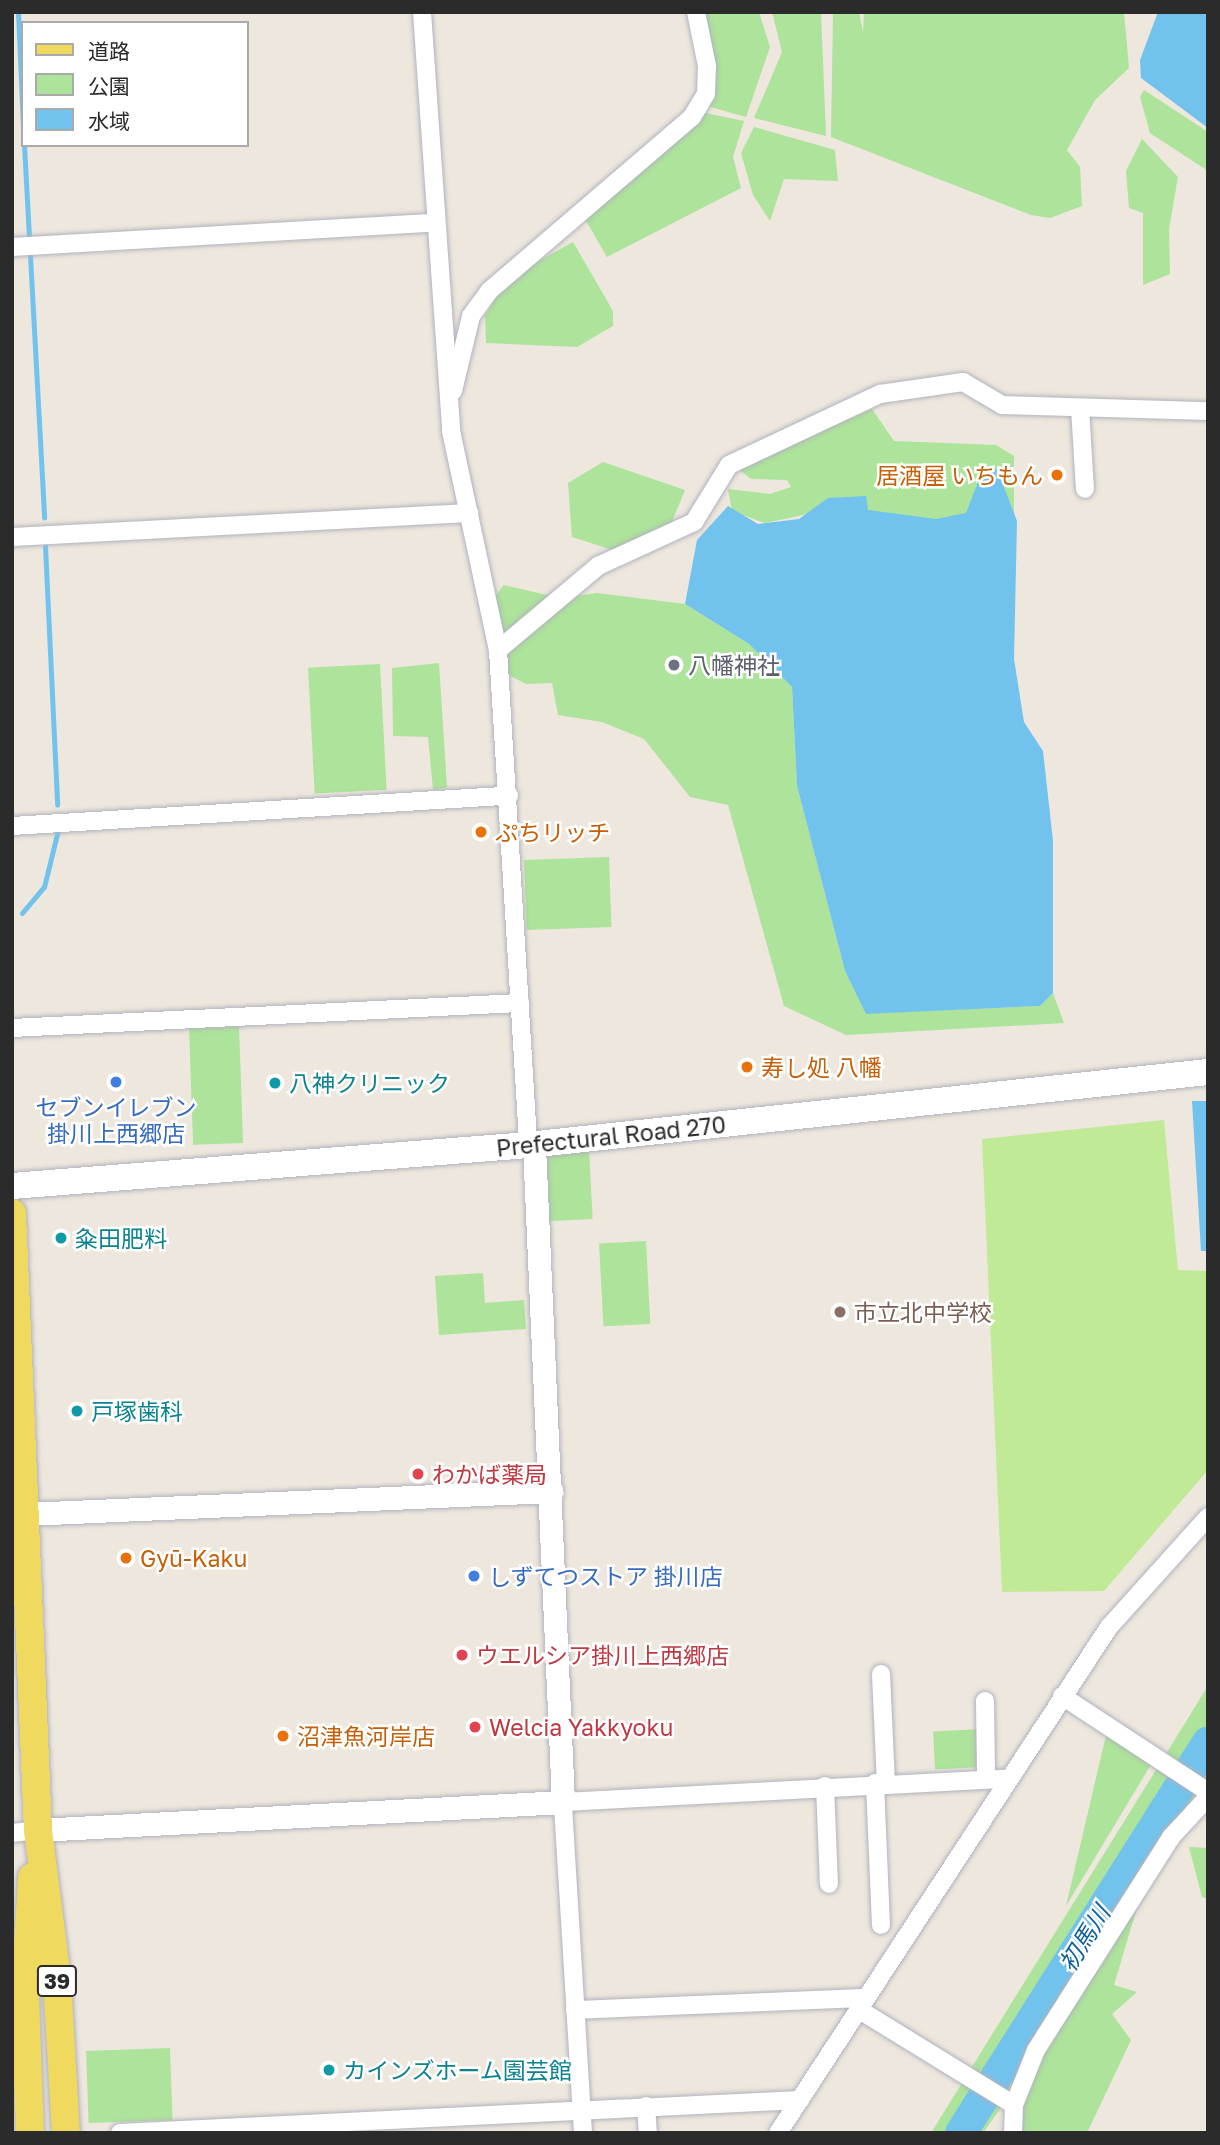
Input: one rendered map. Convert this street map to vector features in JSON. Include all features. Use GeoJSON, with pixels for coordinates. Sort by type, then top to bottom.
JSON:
{"type":"FeatureCollection","features":[{"type":"Feature","properties":{"kind":"main road","name":"Prefectural Road 270"},"geometry":{"type":"LineString","coordinates":[[12,1186],[531,1145],[1208,1072]]}},
{"type":"Feature","properties":{"kind":"main road","name":"39"},"geometry":{"type":"LineString","coordinates":[[12,1213],[25,1832],[25,1997],[30,2133]]}},
{"type":"Feature","properties":{"kind":"main road","name":"39"},"geometry":{"type":"LineString","coordinates":[[25,1832],[57,1979],[66,2133]]}},
{"type":"Feature","properties":{"kind":"street"},"geometry":{"type":"LineString","coordinates":[[422,12],[434,223],[449,408],[498,650],[551,1491],[563,1802],[583,2133]]}},
{"type":"Feature","properties":{"kind":"street"},"geometry":{"type":"LineString","coordinates":[[449,408],[471,316],[489,290],[692,117],[706,94],[708,66],[696,12]]}},
{"type":"Feature","properties":{"kind":"street"},"geometry":{"type":"LineString","coordinates":[[12,247],[434,223]]}},
{"type":"Feature","properties":{"kind":"street"},"geometry":{"type":"LineString","coordinates":[[498,650],[598,566],[694,522],[729,465],[880,394],[963,382],[1003,405],[1208,411]]}},
{"type":"Feature","properties":{"kind":"street"},"geometry":{"type":"LineString","coordinates":[[1080,408],[1085,489]]}},
{"type":"Feature","properties":{"kind":"street"},"geometry":{"type":"LineString","coordinates":[[12,537],[469,513]]}},
{"type":"Feature","properties":{"kind":"street"},"geometry":{"type":"LineString","coordinates":[[12,826],[509,796]]}},
{"type":"Feature","properties":{"kind":"street"},"geometry":{"type":"LineString","coordinates":[[12,1028],[520,1003]]}},
{"type":"Feature","properties":{"kind":"street"},"geometry":{"type":"LineString","coordinates":[[19,1514],[551,1491]]}},
{"type":"Feature","properties":{"kind":"street"},"geometry":{"type":"LineString","coordinates":[[778,2133],[1006,1779],[1109,1627],[1208,1517]]}},
{"type":"Feature","properties":{"kind":"street"},"geometry":{"type":"LineString","coordinates":[[881,1674],[881,1925]]}},
{"type":"Feature","properties":{"kind":"street"},"geometry":{"type":"LineString","coordinates":[[1013,2133],[1009,2102],[1036,2050],[1171,1837],[1206,1793],[1062,1696]]}},
{"type":"Feature","properties":{"kind":"street"},"geometry":{"type":"LineString","coordinates":[[985,1701],[986,1777]]}},
{"type":"Feature","properties":{"kind":"street"},"geometry":{"type":"LineString","coordinates":[[25,1832],[986,1777],[1006,1779]]}},
{"type":"Feature","properties":{"kind":"street"},"geometry":{"type":"LineString","coordinates":[[825,1786],[829,1884]]}},
{"type":"Feature","properties":{"kind":"street"},"geometry":{"type":"LineString","coordinates":[[575,2010],[862,2004],[1009,2102]]}},
{"type":"Feature","properties":{"kind":"street"},"geometry":{"type":"LineString","coordinates":[[120,2133],[246,2132],[275,2123],[800,2100]]}},
{"type":"Feature","properties":{"kind":"street"},"geometry":{"type":"LineString","coordinates":[[646,2106],[648,2133]]}},
{"type":"Feature","properties":{"kind":"green space"},"geometry":{"type":"Polygon","coordinates":[[[701,12],[759,12],[770,47],[746,117],[700,104],[701,12]]]}},
{"type":"Feature","properties":{"kind":"green space"},"geometry":{"type":"Polygon","coordinates":[[[772,12],[821,12],[826,136],[754,118],[782,52],[772,12]]]}},
{"type":"Feature","properties":{"kind":"green space"},"geometry":{"type":"Polygon","coordinates":[[[833,12],[859,12],[863,32],[864,12],[1124,12],[1129,68],[1095,100],[1067,150],[1080,167],[1082,206],[1050,218],[1031,215],[831,137],[833,12]]]}},
{"type":"Feature","properties":{"kind":"green space"},"geometry":{"type":"Polygon","coordinates":[[[1144,90],[1208,132],[1208,171],[1150,133],[1140,97],[1144,90]]]}},
{"type":"Feature","properties":{"kind":"green space"},"geometry":{"type":"Polygon","coordinates":[[[696,111],[744,121],[733,157],[741,188],[607,257],[581,212],[696,111]]]}},
{"type":"Feature","properties":{"kind":"green space"},"geometry":{"type":"Polygon","coordinates":[[[754,127],[835,150],[838,181],[784,179],[770,221],[753,195],[741,153],[754,127]]]}},
{"type":"Feature","properties":{"kind":"green space"},"geometry":{"type":"Polygon","coordinates":[[[1142,139],[1178,177],[1169,229],[1170,274],[1143,285],[1143,213],[1129,208],[1126,171],[1142,139]]]}},
{"type":"Feature","properties":{"kind":"green space"},"geometry":{"type":"Polygon","coordinates":[[[573,242],[613,311],[613,326],[577,347],[486,343],[485,316],[497,295],[528,267],[573,242]]]}},
{"type":"Feature","properties":{"kind":"green space"},"geometry":{"type":"Polygon","coordinates":[[[872,409],[894,441],[996,445],[1014,456],[1014,532],[822,511],[765,523],[732,511],[728,489],[770,494],[791,487],[787,480],[751,479],[737,468],[872,409]]]}},
{"type":"Feature","properties":{"kind":"green space"},"geometry":{"type":"Polygon","coordinates":[[[603,462],[685,490],[671,524],[619,552],[572,537],[568,483],[603,462]]]}},
{"type":"Feature","properties":{"kind":"green space"},"geometry":{"type":"Polygon","coordinates":[[[504,585],[560,598],[597,593],[685,604],[749,644],[792,687],[797,786],[845,971],[866,1013],[1040,1006],[1053,993],[1064,1023],[846,1035],[784,1006],[728,805],[690,797],[644,739],[602,722],[558,715],[552,683],[526,684],[499,670],[493,599],[504,585]]]}},
{"type":"Feature","properties":{"kind":"green space"},"geometry":{"type":"Polygon","coordinates":[[[439,663],[447,788],[433,790],[428,737],[393,736],[392,668],[439,663]]]}},
{"type":"Feature","properties":{"kind":"green space"},"geometry":{"type":"Polygon","coordinates":[[[380,664],[387,790],[315,794],[308,668],[380,664]]]}},
{"type":"Feature","properties":{"kind":"green space"},"geometry":{"type":"Polygon","coordinates":[[[609,857],[611,927],[526,930],[524,860],[609,857]]]}},
{"type":"Feature","properties":{"kind":"green space"},"geometry":{"type":"Polygon","coordinates":[[[239,1026],[243,1143],[193,1145],[189,1028],[239,1026]]]}},
{"type":"Feature","properties":{"kind":"green space"},"geometry":{"type":"Polygon","coordinates":[[[1164,1120],[1178,1270],[1208,1271],[1208,1470],[1104,1591],[1002,1592],[982,1139],[1164,1120]]]}},
{"type":"Feature","properties":{"kind":"green space"},"geometry":{"type":"Polygon","coordinates":[[[589,1149],[593,1219],[548,1221],[544,1151],[589,1149]]]}},
{"type":"Feature","properties":{"kind":"green space"},"geometry":{"type":"Polygon","coordinates":[[[646,1241],[650,1324],[603,1326],[599,1243],[646,1241]]]}},
{"type":"Feature","properties":{"kind":"green space"},"geometry":{"type":"Polygon","coordinates":[[[483,1273],[485,1303],[524,1300],[526,1329],[439,1335],[435,1276],[483,1273]]]}},
{"type":"Feature","properties":{"kind":"green space"},"geometry":{"type":"Polygon","coordinates":[[[1208,1686],[1208,1777],[1173,1829],[1139,1901],[1114,1985],[1137,1992],[1112,2014],[1131,2040],[1087,2133],[1016,2133],[1010,2095],[983,2133],[931,2133],[1208,1686]]]}},
{"type":"Feature","properties":{"kind":"green space"},"geometry":{"type":"Polygon","coordinates":[[[981,1729],[983,1767],[935,1769],[933,1732],[981,1729]]]}},
{"type":"Feature","properties":{"kind":"green space"},"geometry":{"type":"Polygon","coordinates":[[[1107,1731],[1153,1761],[1066,1906],[1107,1731]]]}},
{"type":"Feature","properties":{"kind":"green space"},"geometry":{"type":"Polygon","coordinates":[[[1189,1847],[1208,1848],[1208,1899],[1202,1897],[1189,1847]]]}},
{"type":"Feature","properties":{"kind":"green space"},"geometry":{"type":"Polygon","coordinates":[[[170,2048],[173,2120],[89,2123],[86,2051],[170,2048]]]}},
{"type":"Feature","properties":{"kind":"water"},"geometry":{"type":"Polygon","coordinates":[[[1158,12],[1208,12],[1208,128],[1141,78],[1140,60],[1158,12]]]}},
{"type":"Feature","properties":{"kind":"water"},"geometry":{"type":"Polygon","coordinates":[[[997,469],[1017,521],[1014,659],[1024,722],[1043,751],[1053,841],[1053,993],[1040,1006],[866,1014],[845,971],[797,786],[792,687],[749,644],[685,604],[697,540],[728,506],[758,524],[799,519],[828,498],[866,496],[868,510],[936,519],[966,513],[982,472],[997,469]]]}},
{"type":"Feature","properties":{"kind":"water"},"geometry":{"type":"Polygon","coordinates":[[[1192,1101],[1208,1101],[1208,1251],[1201,1251],[1192,1101]]]}},
{"type":"Feature","properties":{"kind":"waterway"},"geometry":{"type":"LineString","coordinates":[[18,12],[21,80]]}},
{"type":"Feature","properties":{"kind":"waterway"},"geometry":{"type":"LineString","coordinates":[[24,147],[44,517]]}},
{"type":"Feature","properties":{"kind":"waterway"},"geometry":{"type":"LineString","coordinates":[[45,546],[57,805]]}},
{"type":"Feature","properties":{"kind":"waterway"},"geometry":{"type":"LineString","coordinates":[[22,913],[44,887],[58,830]]}},
{"type":"Feature","properties":{"kind":"waterway","name":"初馬川"},"geometry":{"type":"LineString","coordinates":[[961,2133],[1208,1743]]}},
{"type":"Feature","properties":{"kind":"place","name":"居酒屋 いちもん"},"geometry":{"type":"Point","coordinates":[1057,475]}},
{"type":"Feature","properties":{"kind":"place","name":"八幡神社"},"geometry":{"type":"Point","coordinates":[674,665]}},
{"type":"Feature","properties":{"kind":"place","name":"ぷちリッチ"},"geometry":{"type":"Point","coordinates":[481,832]}},
{"type":"Feature","properties":{"kind":"place","name":"寿し処 八幡"},"geometry":{"type":"Point","coordinates":[747,1067]}},
{"type":"Feature","properties":{"kind":"place","name":"セブンイレブン 掛川上西郷店"},"geometry":{"type":"Point","coordinates":[116,1082]}},
{"type":"Feature","properties":{"kind":"place","name":"八神クリニック"},"geometry":{"type":"Point","coordinates":[275,1083]}},
{"type":"Feature","properties":{"kind":"place","name":"粂田肥料"},"geometry":{"type":"Point","coordinates":[61,1238]}},
{"type":"Feature","properties":{"kind":"place","name":"市立北中学校"},"geometry":{"type":"Point","coordinates":[840,1312]}},
{"type":"Feature","properties":{"kind":"place","name":"戸塚歯科"},"geometry":{"type":"Point","coordinates":[77,1411]}},
{"type":"Feature","properties":{"kind":"place","name":"わかば薬局"},"geometry":{"type":"Point","coordinates":[418,1474]}},
{"type":"Feature","properties":{"kind":"place","name":"Gyū-Kaku"},"geometry":{"type":"Point","coordinates":[126,1558]}},
{"type":"Feature","properties":{"kind":"place","name":"しずてつストア 掛川店"},"geometry":{"type":"Point","coordinates":[474,1576]}},
{"type":"Feature","properties":{"kind":"place","name":"ウエルシア掛川上西郷店"},"geometry":{"type":"Point","coordinates":[462,1655]}},
{"type":"Feature","properties":{"kind":"place","name":"Welcia Yakkyoku"},"geometry":{"type":"Point","coordinates":[475,1727]}},
{"type":"Feature","properties":{"kind":"place","name":"沼津魚河岸店"},"geometry":{"type":"Point","coordinates":[283,1736]}},
{"type":"Feature","properties":{"kind":"place","name":"カインズホーム園芸館"},"geometry":{"type":"Point","coordinates":[329,2070]}}]}
